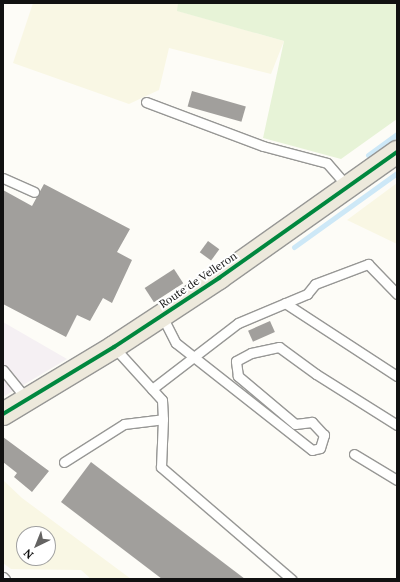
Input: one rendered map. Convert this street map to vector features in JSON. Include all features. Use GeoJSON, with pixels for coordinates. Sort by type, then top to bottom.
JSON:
{"type":"FeatureCollection","features":[{"type":"Feature","properties":{"kind":"main road","name":"Route de Velleron"},"geometry":{"type":"LineString","coordinates":[[3,414],[114,347],[162,316],[397,152]]}},
{"type":"Feature","properties":{"kind":"lane"},"geometry":{"type":"LineString","coordinates":[[146,102],[263,146],[327,163],[348,187]]}},
{"type":"Feature","properties":{"kind":"lane"},"geometry":{"type":"LineString","coordinates":[[3,178],[34,192]]}},
{"type":"Feature","properties":{"kind":"lane"},"geometry":{"type":"LineString","coordinates":[[152,389],[238,323],[307,294],[315,284],[368,264],[397,294]]}},
{"type":"Feature","properties":{"kind":"lane"},"geometry":{"type":"LineString","coordinates":[[285,303],[397,376]]}},
{"type":"Feature","properties":{"kind":"lane"},"geometry":{"type":"LineString","coordinates":[[162,316],[176,343],[312,450],[320,448],[324,435],[312,422],[295,424],[238,376],[236,361],[251,353],[279,347],[316,374],[397,425]]}},
{"type":"Feature","properties":{"kind":"lane"},"geometry":{"type":"LineString","coordinates":[[114,347],[162,400],[163,419],[161,467],[291,579]]}},
{"type":"Feature","properties":{"kind":"lane"},"geometry":{"type":"LineString","coordinates":[[3,370],[27,400]]}},
{"type":"Feature","properties":{"kind":"lane"},"geometry":{"type":"LineString","coordinates":[[64,462],[124,424],[163,419]]}},
{"type":"Feature","properties":{"kind":"lane"},"geometry":{"type":"LineString","coordinates":[[354,454],[397,480]]}},
{"type":"Feature","properties":{"kind":"shaded area"},"geometry":{"type":"Polygon","coordinates":[[[33,3],[178,3],[178,11],[284,41],[271,74],[169,48],[159,90],[129,104],[13,63],[33,3]]]}},
{"type":"Feature","properties":{"kind":"shaded area"},"geometry":{"type":"Polygon","coordinates":[[[397,183],[397,244],[347,220],[397,183]]]}},
{"type":"Feature","properties":{"kind":"shaded area"},"geometry":{"type":"Polygon","coordinates":[[[3,322],[67,359],[3,397],[3,322]]]}},
{"type":"Feature","properties":{"kind":"shaded area"},"geometry":{"type":"Polygon","coordinates":[[[3,480],[22,498],[131,579],[91,579],[81,570],[11,569],[3,563],[3,480]]]}},
{"type":"Feature","properties":{"kind":"green space"},"geometry":{"type":"Polygon","coordinates":[[[178,3],[397,3],[397,119],[341,159],[263,138],[284,41],[177,11],[178,3]]]}},
{"type":"Feature","properties":{"kind":"building"},"geometry":{"type":"Polygon","coordinates":[[[192,91],[246,106],[241,122],[188,106],[192,91]]]}},
{"type":"Feature","properties":{"kind":"building"},"geometry":{"type":"Polygon","coordinates":[[[44,184],[130,229],[117,252],[132,260],[112,303],[103,298],[90,321],[77,315],[66,337],[3,304],[3,190],[32,206],[44,184]]]}},
{"type":"Feature","properties":{"kind":"building"},"geometry":{"type":"Polygon","coordinates":[[[208,241],[219,249],[211,261],[200,252],[208,241]]]}},
{"type":"Feature","properties":{"kind":"building"},"geometry":{"type":"Polygon","coordinates":[[[174,269],[183,283],[154,302],[145,288],[174,269]]]}},
{"type":"Feature","properties":{"kind":"building"},"geometry":{"type":"Polygon","coordinates":[[[270,321],[275,332],[253,342],[248,331],[270,321]]]}},
{"type":"Feature","properties":{"kind":"building"},"geometry":{"type":"Polygon","coordinates":[[[3,437],[49,471],[32,492],[14,477],[17,473],[3,462],[3,437]]]}},
{"type":"Feature","properties":{"kind":"building"},"geometry":{"type":"Polygon","coordinates":[[[91,462],[245,579],[162,579],[61,502],[91,462]]]}},
{"type":"Feature","properties":{"kind":"waterway"},"geometry":{"type":"LineString","coordinates":[[368,155],[397,134]]}},
{"type":"Feature","properties":{"kind":"waterway"},"geometry":{"type":"LineString","coordinates":[[294,247],[397,173]]}},
{"type":"Feature","properties":{"kind":"cycle path"},"geometry":{"type":"LineString","coordinates":[[3,414],[114,347],[219,278],[397,152]]}}]}
